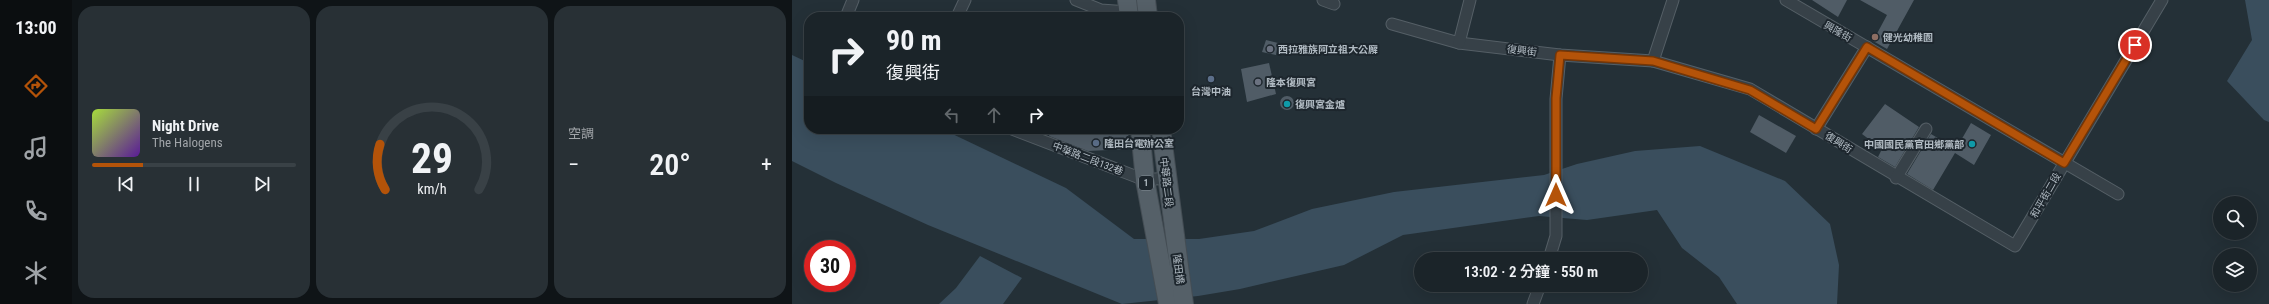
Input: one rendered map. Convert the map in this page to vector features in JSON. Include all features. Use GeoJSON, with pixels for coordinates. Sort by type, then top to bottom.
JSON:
{"type":"FeatureCollection","features":[{"type":"Feature","properties":{"kind":"main road"},"geometry":{"type":"LineString","coordinates":[[1146,0],[1147,12]]}},
{"type":"Feature","properties":{"kind":"main road","name":"中華路二段"},"geometry":{"type":"LineString","coordinates":[[1140,134],[1145,180],[1156,237]]}},
{"type":"Feature","properties":{"kind":"main road","name":"中華路二段"},"geometry":{"type":"LineString","coordinates":[[1162,134],[1174,235]]}},
{"type":"Feature","properties":{"kind":"main road","name":"隆田橋"},"geometry":{"type":"LineString","coordinates":[[1174,235],[1184,304]]}},
{"type":"Feature","properties":{"kind":"main road","name":"隆田橋"},"geometry":{"type":"LineString","coordinates":[[1156,237],[1168,304]]}},
{"type":"Feature","properties":{"kind":"street"},"geometry":{"type":"LineString","coordinates":[[848,12],[853,0]]}},
{"type":"Feature","properties":{"kind":"street"},"geometry":{"type":"LineString","coordinates":[[959,12],[965,0]]}},
{"type":"Feature","properties":{"kind":"street"},"geometry":{"type":"LineString","coordinates":[[1076,0],[1101,10],[1128,10]]}},
{"type":"Feature","properties":{"kind":"street"},"geometry":{"type":"LineString","coordinates":[[1323,0],[1334,4]]}},
{"type":"Feature","properties":{"kind":"street"},"geometry":{"type":"LineString","coordinates":[[1460,43],[1470,0]]}},
{"type":"Feature","properties":{"kind":"street"},"geometry":{"type":"LineString","coordinates":[[1653,61],[1673,0]]}},
{"type":"Feature","properties":{"kind":"street","name":"興隆街"},"geometry":{"type":"LineString","coordinates":[[1786,0],[2118,194]]}},
{"type":"Feature","properties":{"kind":"street","name":"和平街二段"},"geometry":{"type":"LineString","coordinates":[[2015,246],[2162,0]]}},
{"type":"Feature","properties":{"kind":"street","name":"復興街"},"geometry":{"type":"LineString","coordinates":[[1392,24],[1460,43],[1560,55],[1653,61],[1750,90],[1896,178],[2015,246]]}},
{"type":"Feature","properties":{"kind":"street"},"geometry":{"type":"LineString","coordinates":[[1816,129],[1867,47]]}},
{"type":"Feature","properties":{"kind":"street"},"geometry":{"type":"LineString","coordinates":[[1550,252],[1556,236],[1556,98],[1560,55]]}},
{"type":"Feature","properties":{"kind":"street"},"geometry":{"type":"LineString","coordinates":[[1896,178],[1926,129]]}},
{"type":"Feature","properties":{"kind":"street","name":"中華路二段132巷"},"geometry":{"type":"LineString","coordinates":[[1025,134],[1145,180],[1166,178]]}},
{"type":"Feature","properties":{"kind":"street"},"geometry":{"type":"LineString","coordinates":[[1533,304],[1537,292]]}},
{"type":"Feature","properties":{"kind":"water"},"geometry":{"type":"Polygon","coordinates":[[[2245,0],[2269,0],[2269,122],[2264,120],[2227,81],[2252,40],[2245,0]]]}},
{"type":"Feature","properties":{"kind":"water"},"geometry":{"type":"Polygon","coordinates":[[[792,55],[804,61],[804,134],[953,134],[1066,188],[1134,239],[1199,239],[1254,231],[1312,209],[1394,192],[1544,175],[1577,164],[1635,151],[1700,146],[1785,181],[1830,224],[1839,265],[1837,304],[1737,304],[1719,277],[1682,248],[1657,210],[1587,220],[1539,216],[1403,235],[1344,265],[1240,289],[1198,296],[1122,304],[928,225],[792,161],[792,55]]]}},
{"type":"Feature","properties":{"kind":"water"},"geometry":{"type":"Polygon","coordinates":[[[980,256],[1022,278],[1003,304],[939,304],[956,288],[980,256]]]}},
{"type":"Feature","properties":{"kind":"building"},"geometry":{"type":"Polygon","coordinates":[[[1812,0],[1847,0],[1838,17],[1812,0]]]}},
{"type":"Feature","properties":{"kind":"building"},"geometry":{"type":"Polygon","coordinates":[[[1860,0],[1914,0],[1887,49],[1873,41],[1887,15],[1860,0]]]}},
{"type":"Feature","properties":{"kind":"building","name":"西拉雅族阿立祖大公廨"},"geometry":{"type":"Polygon","coordinates":[[[1266,40],[1278,43],[1276,55],[1262,52],[1266,40]]]}},
{"type":"Feature","properties":{"kind":"building","name":"隆本復興宮"},"geometry":{"type":"Polygon","coordinates":[[[1269,63],[1276,94],[1247,102],[1241,69],[1269,63]]]}},
{"type":"Feature","properties":{"kind":"building","name":"復興宮金爐"},"geometry":{"type":"Polygon","coordinates":[[[1284,96],[1290,96],[1294,100],[1294,106],[1290,110],[1284,110],[1280,106],[1280,100],[1284,96]]]}},
{"type":"Feature","properties":{"kind":"building"},"geometry":{"type":"Polygon","coordinates":[[[1885,104],[1919,127],[1895,167],[1878,157],[1882,149],[1862,134],[1885,104]]]}},
{"type":"Feature","properties":{"kind":"building"},"geometry":{"type":"Polygon","coordinates":[[[1759,115],[1796,136],[1786,153],[1750,132],[1759,115]]]}},
{"type":"Feature","properties":{"kind":"building"},"geometry":{"type":"Polygon","coordinates":[[[1971,123],[1991,135],[1974,165],[1955,153],[1933,190],[1907,174],[1931,134],[1956,149],[1971,123]]]}},
{"type":"Feature","properties":{"kind":"building","name":"隆田台電辦公室"},"geometry":{"type":"Polygon","coordinates":[[[1050,134],[1128,134],[1129,149],[1088,151],[1049,136],[1050,134]]]}},
{"type":"Feature","properties":{"kind":"place","name":"健光幼稚園"},"geometry":{"type":"Point","coordinates":[1875,37]}},
{"type":"Feature","properties":{"kind":"place","name":"西拉雅族阿立祖大公廨"},"geometry":{"type":"Point","coordinates":[1270,49]}},
{"type":"Feature","properties":{"kind":"place","name":"台灣中油"},"geometry":{"type":"Point","coordinates":[1211,79]}},
{"type":"Feature","properties":{"kind":"place","name":"隆本復興宮"},"geometry":{"type":"Point","coordinates":[1258,82]}},
{"type":"Feature","properties":{"kind":"place","name":"復興宮金爐"},"geometry":{"type":"Point","coordinates":[1287,104]}},
{"type":"Feature","properties":{"kind":"place","name":"隆田台電辦公室"},"geometry":{"type":"Point","coordinates":[1096,143]}},
{"type":"Feature","properties":{"kind":"place","name":"中國國民黨官田鄉黨部"},"geometry":{"type":"Point","coordinates":[1972,144]}},
{"type":"Feature","properties":{"kind":"route"},"geometry":{"type":"LineString","coordinates":[[1556,195],[1556,98],[1560,55],[1653,61],[1750,90],[1816,129],[1867,47],[2064,163],[2135,45]]}}]}
